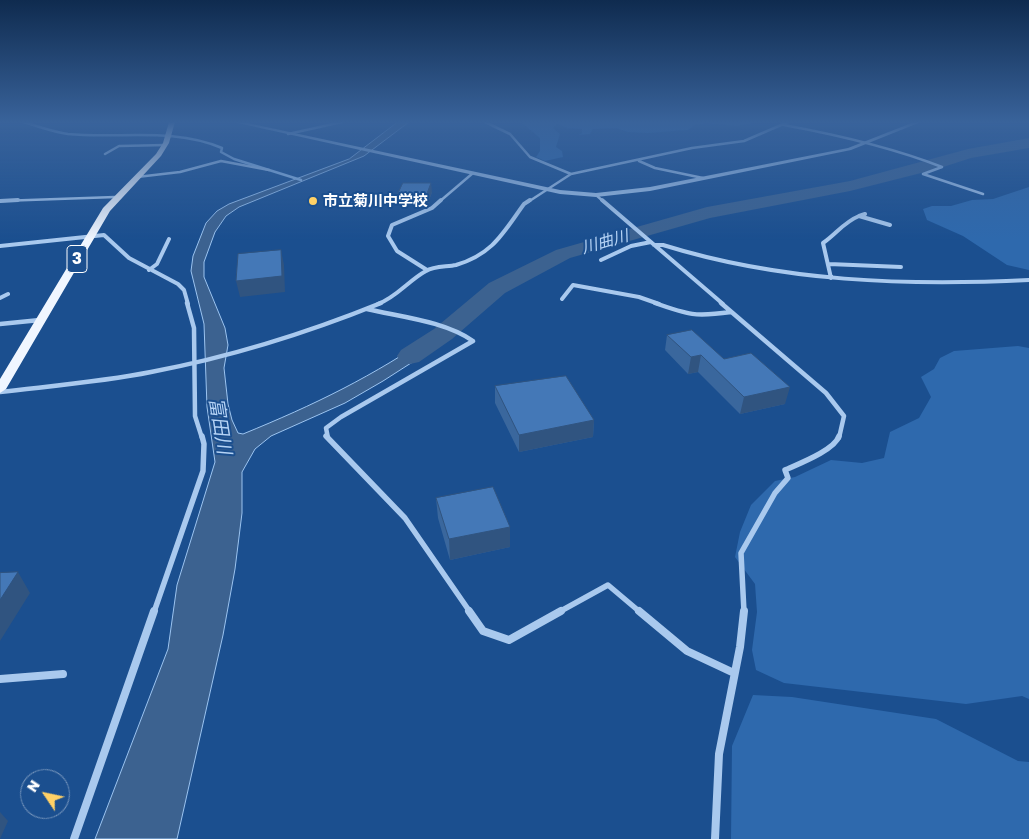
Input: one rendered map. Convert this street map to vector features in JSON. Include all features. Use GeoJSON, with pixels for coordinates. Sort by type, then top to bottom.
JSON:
{"type":"FeatureCollection","features":[{"type":"Feature","properties":{"kind":"main road","name":"3"},"geometry":{"type":"LineString","coordinates":[[0,391],[40,320],[115,198],[153,161]]}},
{"type":"Feature","properties":{"kind":"street"},"geometry":{"type":"LineString","coordinates":[[137,177],[180,172],[219,161]]}},
{"type":"Feature","properties":{"kind":"street"},"geometry":{"type":"LineString","coordinates":[[221,161],[269,170]]}},
{"type":"Feature","properties":{"kind":"street"},"geometry":{"type":"LineString","coordinates":[[417,161],[546,189],[596,195],[632,192],[795,161]]}},
{"type":"Feature","properties":{"kind":"street"},"geometry":{"type":"LineString","coordinates":[[540,161],[571,174]]}},
{"type":"Feature","properties":{"kind":"street"},"geometry":{"type":"LineString","coordinates":[[0,391],[104,380],[193,362],[265,344],[367,309],[388,300],[427,270],[467,262],[487,252],[524,204],[571,174],[638,161]]}},
{"type":"Feature","properties":{"kind":"street"},"geometry":{"type":"LineString","coordinates":[[639,161],[655,168],[703,178]]}},
{"type":"Feature","properties":{"kind":"street"},"geometry":{"type":"LineString","coordinates":[[928,161],[942,167],[923,174],[957,187],[983,194]]}},
{"type":"Feature","properties":{"kind":"street"},"geometry":{"type":"LineString","coordinates":[[427,270],[397,251],[388,236],[392,225],[432,208],[473,173]]}},
{"type":"Feature","properties":{"kind":"street"},"geometry":{"type":"LineString","coordinates":[[596,195],[826,394],[844,416],[838,440],[825,450],[785,470],[788,478],[774,493],[741,553],[744,611],[740,646],[719,754],[715,839]]}},
{"type":"Feature","properties":{"kind":"street"},"geometry":{"type":"LineString","coordinates":[[0,201],[115,198]]}},
{"type":"Feature","properties":{"kind":"street"},"geometry":{"type":"LineString","coordinates":[[831,278],[823,243],[840,231],[845,222],[865,214]]}},
{"type":"Feature","properties":{"kind":"street"},"geometry":{"type":"LineString","coordinates":[[859,216],[890,225]]}},
{"type":"Feature","properties":{"kind":"street"},"geometry":{"type":"LineString","coordinates":[[0,246],[104,235],[116,251],[178,284],[184,290],[194,328],[195,416],[204,444],[203,471],[74,839]]}},
{"type":"Feature","properties":{"kind":"street"},"geometry":{"type":"LineString","coordinates":[[149,270],[157,264],[169,239]]}},
{"type":"Feature","properties":{"kind":"street"},"geometry":{"type":"LineString","coordinates":[[601,260],[631,246],[652,243],[745,266],[831,278],[946,284],[1029,280]]}},
{"type":"Feature","properties":{"kind":"street"},"geometry":{"type":"LineString","coordinates":[[829,264],[901,267]]}},
{"type":"Feature","properties":{"kind":"street"},"geometry":{"type":"LineString","coordinates":[[562,299],[573,285],[639,297],[690,315],[704,316],[731,312]]}},
{"type":"Feature","properties":{"kind":"street"},"geometry":{"type":"LineString","coordinates":[[0,298],[8,294]]}},
{"type":"Feature","properties":{"kind":"street"},"geometry":{"type":"LineString","coordinates":[[367,309],[432,324],[463,334],[474,341],[341,417],[326,428],[326,436],[405,518],[483,632],[509,640],[608,585],[687,651],[734,673]]}},
{"type":"Feature","properties":{"kind":"street"},"geometry":{"type":"LineString","coordinates":[[0,324],[40,320]]}},
{"type":"Feature","properties":{"kind":"street"},"geometry":{"type":"LineString","coordinates":[[0,679],[63,674]]}},
{"type":"Feature","properties":{"kind":"shaded area"},"geometry":{"type":"Polygon","coordinates":[[[1029,187],[1029,270],[1007,265],[963,236],[927,220],[923,209],[932,206],[951,206],[972,200],[993,199],[1029,187]]]}},
{"type":"Feature","properties":{"kind":"shaded area"},"geometry":{"type":"Polygon","coordinates":[[[1018,346],[1029,348],[1029,699],[1022,696],[966,704],[784,683],[756,670],[752,650],[757,612],[755,584],[735,557],[740,532],[751,505],[775,481],[795,477],[831,460],[862,463],[884,458],[890,432],[919,418],[931,397],[921,377],[934,369],[940,358],[954,351],[1018,346]]]}},
{"type":"Feature","properties":{"kind":"shaded area"},"geometry":{"type":"Polygon","coordinates":[[[753,695],[792,697],[936,719],[1018,761],[1029,762],[1029,839],[731,839],[732,746],[753,695]]]}},
{"type":"Feature","properties":{"kind":"water","name":"富田川"},"geometry":{"type":"Polygon","coordinates":[[[343,161],[351,161],[239,207],[226,216],[215,232],[204,262],[204,277],[225,328],[228,345],[224,368],[228,404],[238,433],[243,434],[343,389],[437,332],[447,336],[422,356],[383,381],[345,403],[271,436],[255,449],[242,472],[242,513],[235,569],[223,635],[177,839],[95,839],[168,649],[177,585],[215,462],[207,407],[204,324],[191,271],[193,256],[206,223],[217,211],[229,204],[343,161]]]}},
{"type":"Feature","properties":{"kind":"building"},"geometry":{"type":"Polygon","coordinates":[[[403,183],[431,183],[426,196],[397,196],[403,183]]]}},
{"type":"Feature","properties":{"kind":"building"},"geometry":{"type":"Polygon","coordinates":[[[281,250],[282,276],[236,281],[238,254],[281,250]]]}},
{"type":"Feature","properties":{"kind":"building"},"geometry":{"type":"Polygon","coordinates":[[[692,330],[724,359],[751,353],[790,387],[744,397],[701,355],[691,357],[667,335],[692,330]]]}},
{"type":"Feature","properties":{"kind":"building"},"geometry":{"type":"Polygon","coordinates":[[[566,376],[594,420],[519,435],[495,386],[566,376]]]}},
{"type":"Feature","properties":{"kind":"building"},"geometry":{"type":"Polygon","coordinates":[[[493,487],[510,527],[449,539],[436,498],[493,487]]]}},
{"type":"Feature","properties":{"kind":"building"},"geometry":{"type":"Polygon","coordinates":[[[18,572],[0,600],[0,573],[18,572]]]}},
{"type":"Feature","properties":{"kind":"waterway"},"geometry":{"type":"LineString","coordinates":[[241,161],[301,180]]}},
{"type":"Feature","properties":{"kind":"waterway","name":"川曲川"},"geometry":{"type":"LineString","coordinates":[[410,356],[443,334],[497,288],[563,254],[707,213],[850,186],[946,161]]}},
{"type":"Feature","properties":{"kind":"place","name":"市立菊川中学校"},"geometry":{"type":"Point","coordinates":[313,201]}}]}
